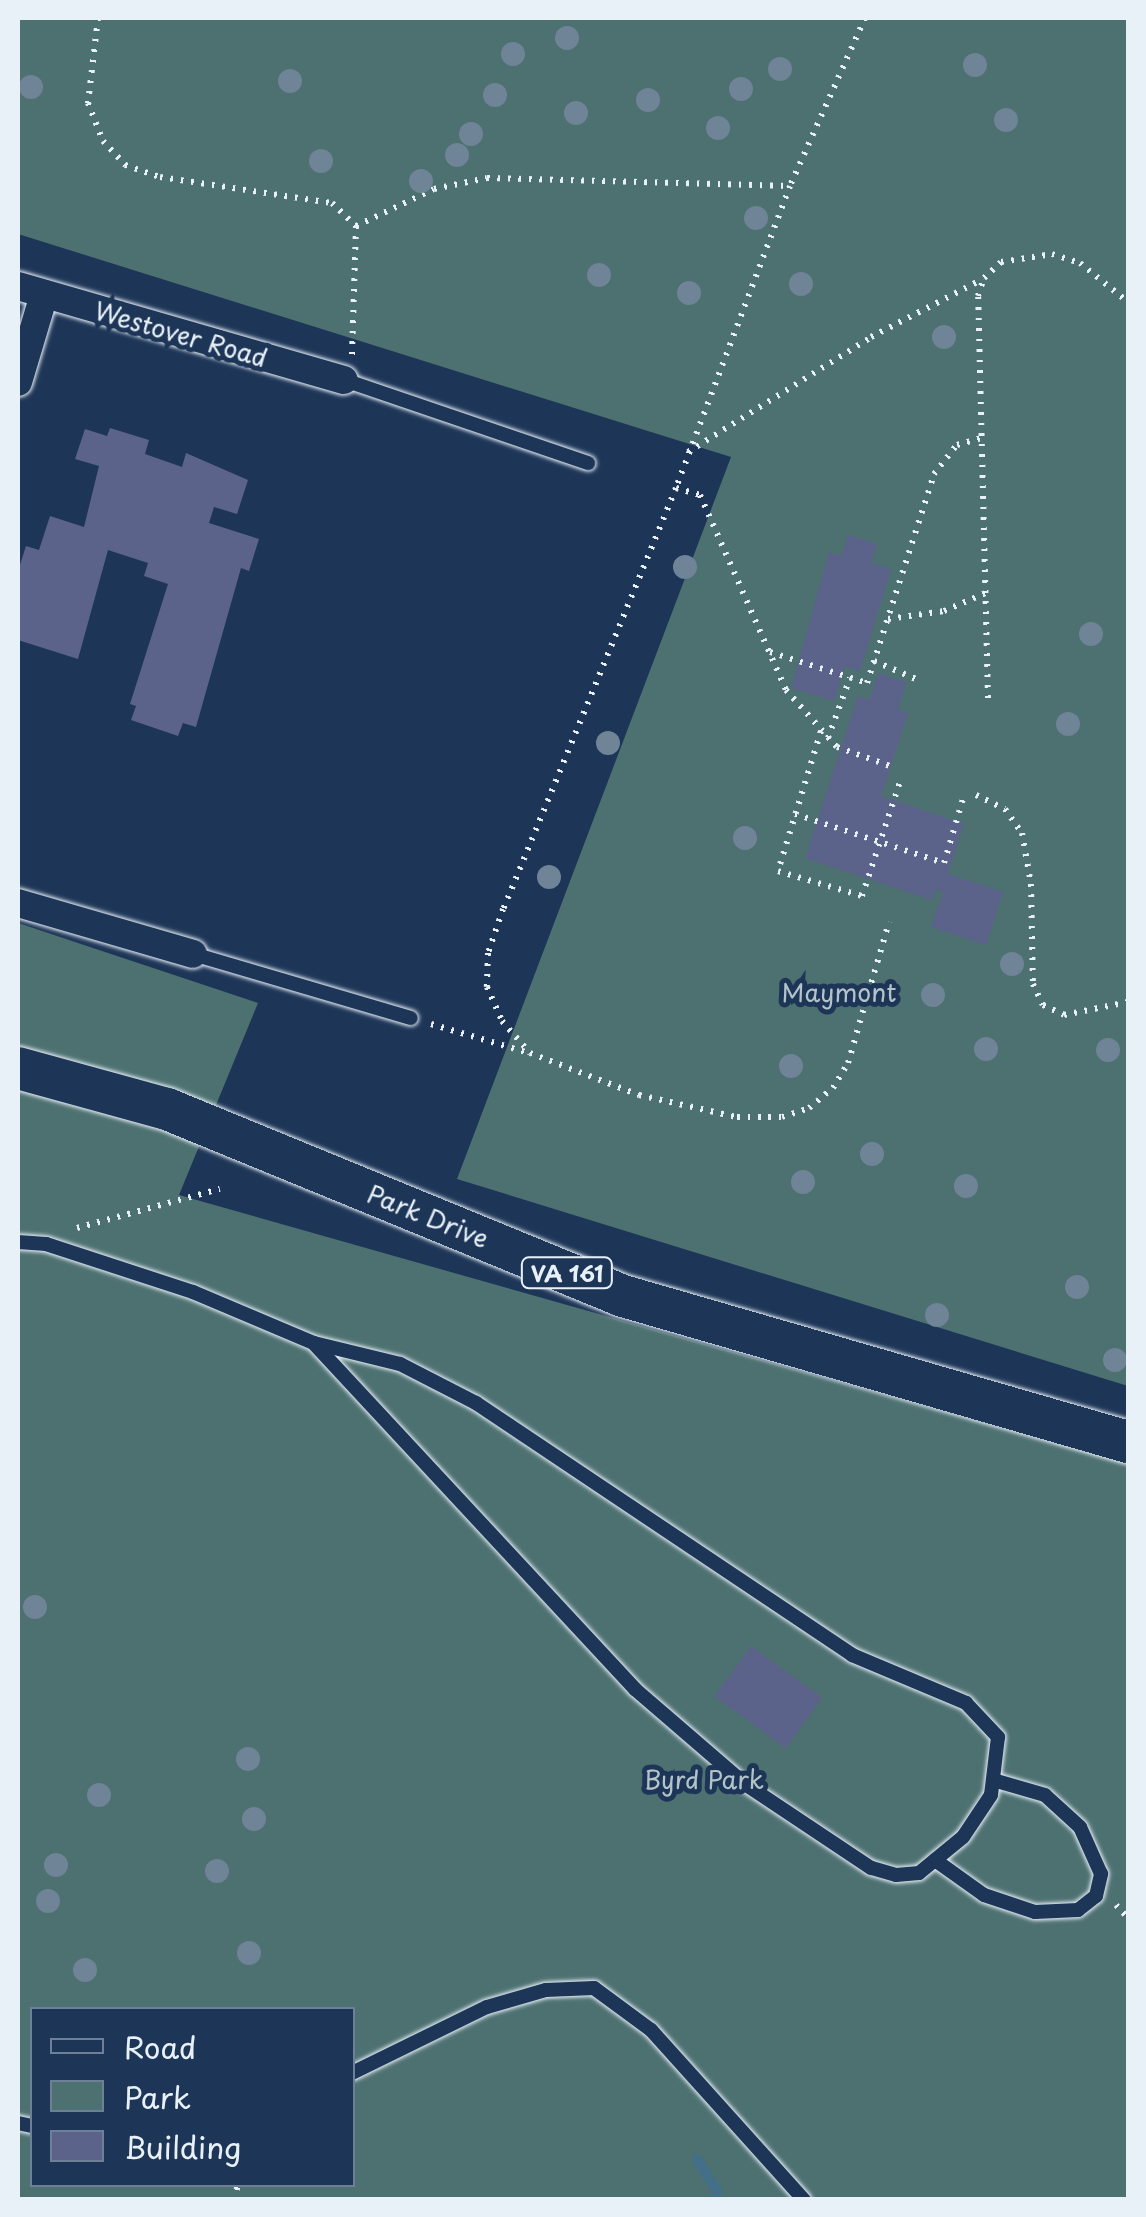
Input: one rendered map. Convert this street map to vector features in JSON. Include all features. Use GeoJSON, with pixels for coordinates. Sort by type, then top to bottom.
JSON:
{"type":"FeatureCollection","features":[{"type":"Feature","properties":{"kind":"main road","name":"Park Drive"},"geometry":{"type":"LineString","coordinates":[[18,1068],[168,1109],[623,1296],[1128,1442]]}},
{"type":"Feature","properties":{"kind":"street"},"geometry":{"type":"LineString","coordinates":[[18,264],[31,290],[18,382]]}},
{"type":"Feature","properties":{"kind":"street","name":"Westover Road"},"geometry":{"type":"LineString","coordinates":[[31,290],[344,380]]}},
{"type":"Feature","properties":{"kind":"street"},"geometry":{"type":"LineString","coordinates":[[18,903],[193,954]]}},
{"type":"Feature","properties":{"kind":"lane"},"geometry":{"type":"LineString","coordinates":[[344,380],[588,463]]}},
{"type":"Feature","properties":{"kind":"lane"},"geometry":{"type":"LineString","coordinates":[[193,954],[411,1018]]}},
{"type":"Feature","properties":{"kind":"lane"},"geometry":{"type":"LineString","coordinates":[[18,1242],[46,1244],[193,1292],[314,1343],[400,1364],[476,1403],[852,1654],[966,1703],[998,1737],[991,1795],[963,1837],[919,1873],[871,1868],[745,1784],[635,1689],[314,1343]]}},
{"type":"Feature","properties":{"kind":"lane"},"geometry":{"type":"LineString","coordinates":[[935,1860],[984,1895],[1035,1912],[1078,1910],[1096,1896],[1102,1874],[1080,1827],[1044,1794],[993,1780]]}},
{"type":"Feature","properties":{"kind":"lane"},"geometry":{"type":"LineString","coordinates":[[355,2071],[428,2030],[486,2007],[546,1990],[594,1988],[652,2030],[804,2200]]}},
{"type":"Feature","properties":{"kind":"path"},"geometry":{"type":"LineString","coordinates":[[98,18],[88,103],[103,141],[125,165],[160,177],[332,203],[356,226],[351,363],[344,380]]}},
{"type":"Feature","properties":{"kind":"path"},"geometry":{"type":"LineString","coordinates":[[530,1053],[493,1004],[488,953],[676,488],[790,186],[865,18]]}},
{"type":"Feature","properties":{"kind":"path"},"geometry":{"type":"LineString","coordinates":[[356,226],[434,189],[487,178],[790,186]]}},
{"type":"Feature","properties":{"kind":"path"},"geometry":{"type":"LineString","coordinates":[[687,453],[871,337],[1026,254],[1052,254],[1080,263],[1128,302]]}},
{"type":"Feature","properties":{"kind":"path"},"geometry":{"type":"LineString","coordinates":[[984,278],[974,317],[988,592],[988,698]]}},
{"type":"Feature","properties":{"kind":"path"},"geometry":{"type":"LineString","coordinates":[[770,652],[867,683],[938,466],[956,445],[982,438]]}},
{"type":"Feature","properties":{"kind":"path"},"geometry":{"type":"LineString","coordinates":[[676,488],[700,495],[786,690],[837,747],[894,767]]}},
{"type":"Feature","properties":{"kind":"path"},"geometry":{"type":"LineString","coordinates":[[888,618],[944,611],[988,592]]}},
{"type":"Feature","properties":{"kind":"path"},"geometry":{"type":"LineString","coordinates":[[874,661],[916,679]]}},
{"type":"Feature","properties":{"kind":"path"},"geometry":{"type":"LineString","coordinates":[[828,738],[850,678]]}},
{"type":"Feature","properties":{"kind":"path"},"geometry":{"type":"LineString","coordinates":[[822,730],[778,871],[862,896],[900,782]]}},
{"type":"Feature","properties":{"kind":"path"},"geometry":{"type":"LineString","coordinates":[[976,795],[1005,809],[1022,833],[1031,884],[1033,984],[1043,1005],[1064,1015],[1128,1002]]}},
{"type":"Feature","properties":{"kind":"path"},"geometry":{"type":"LineString","coordinates":[[795,814],[944,862],[962,800]]}},
{"type":"Feature","properties":{"kind":"path"},"geometry":{"type":"LineString","coordinates":[[411,1018],[530,1053],[594,1081],[705,1112],[766,1119],[796,1114],[834,1088],[848,1062],[889,922]]}},
{"type":"Feature","properties":{"kind":"path"},"geometry":{"type":"LineString","coordinates":[[46,1244],[154,1202],[220,1189]]}},
{"type":"Feature","properties":{"kind":"green space","name":"Maymont"},"geometry":{"type":"Polygon","coordinates":[[[18,18],[1128,18],[1128,1386],[457,1179],[731,457],[18,234],[18,18]]]}},
{"type":"Feature","properties":{"kind":"green space","name":"Byrd Park"},"geometry":{"type":"Polygon","coordinates":[[[18,923],[258,1003],[179,1195],[1128,1464],[1128,2199],[18,2199],[18,923]]]}},
{"type":"Feature","properties":{"kind":"building"},"geometry":{"type":"Polygon","coordinates":[[[110,428],[149,440],[145,454],[182,467],[186,453],[248,480],[237,514],[214,507],[209,523],[259,539],[249,571],[241,568],[196,727],[183,723],[178,736],[131,720],[136,706],[130,704],[168,584],[144,576],[148,563],[108,550],[78,659],[18,640],[18,571],[26,546],[39,550],[50,516],[84,527],[99,466],[75,459],[85,429],[107,436],[110,428]]]}},
{"type":"Feature","properties":{"kind":"building"},"geometry":{"type":"Polygon","coordinates":[[[848,535],[877,544],[871,563],[891,569],[860,671],[845,666],[834,701],[791,688],[829,552],[841,556],[848,535]]]}},
{"type":"Feature","properties":{"kind":"building"},"geometry":{"type":"Polygon","coordinates":[[[878,673],[906,682],[898,709],[908,713],[881,796],[964,824],[948,874],[1003,892],[986,945],[931,927],[943,892],[935,890],[932,900],[805,858],[858,696],[869,700],[878,673]]]}},
{"type":"Feature","properties":{"kind":"building"},"geometry":{"type":"Polygon","coordinates":[[[751,1646],[822,1698],[786,1748],[715,1696],[751,1646]]]}},
{"type":"Feature","properties":{"kind":"waterway"},"geometry":{"type":"LineString","coordinates":[[697,2159],[717,2191],[715,2200]]}}]}
